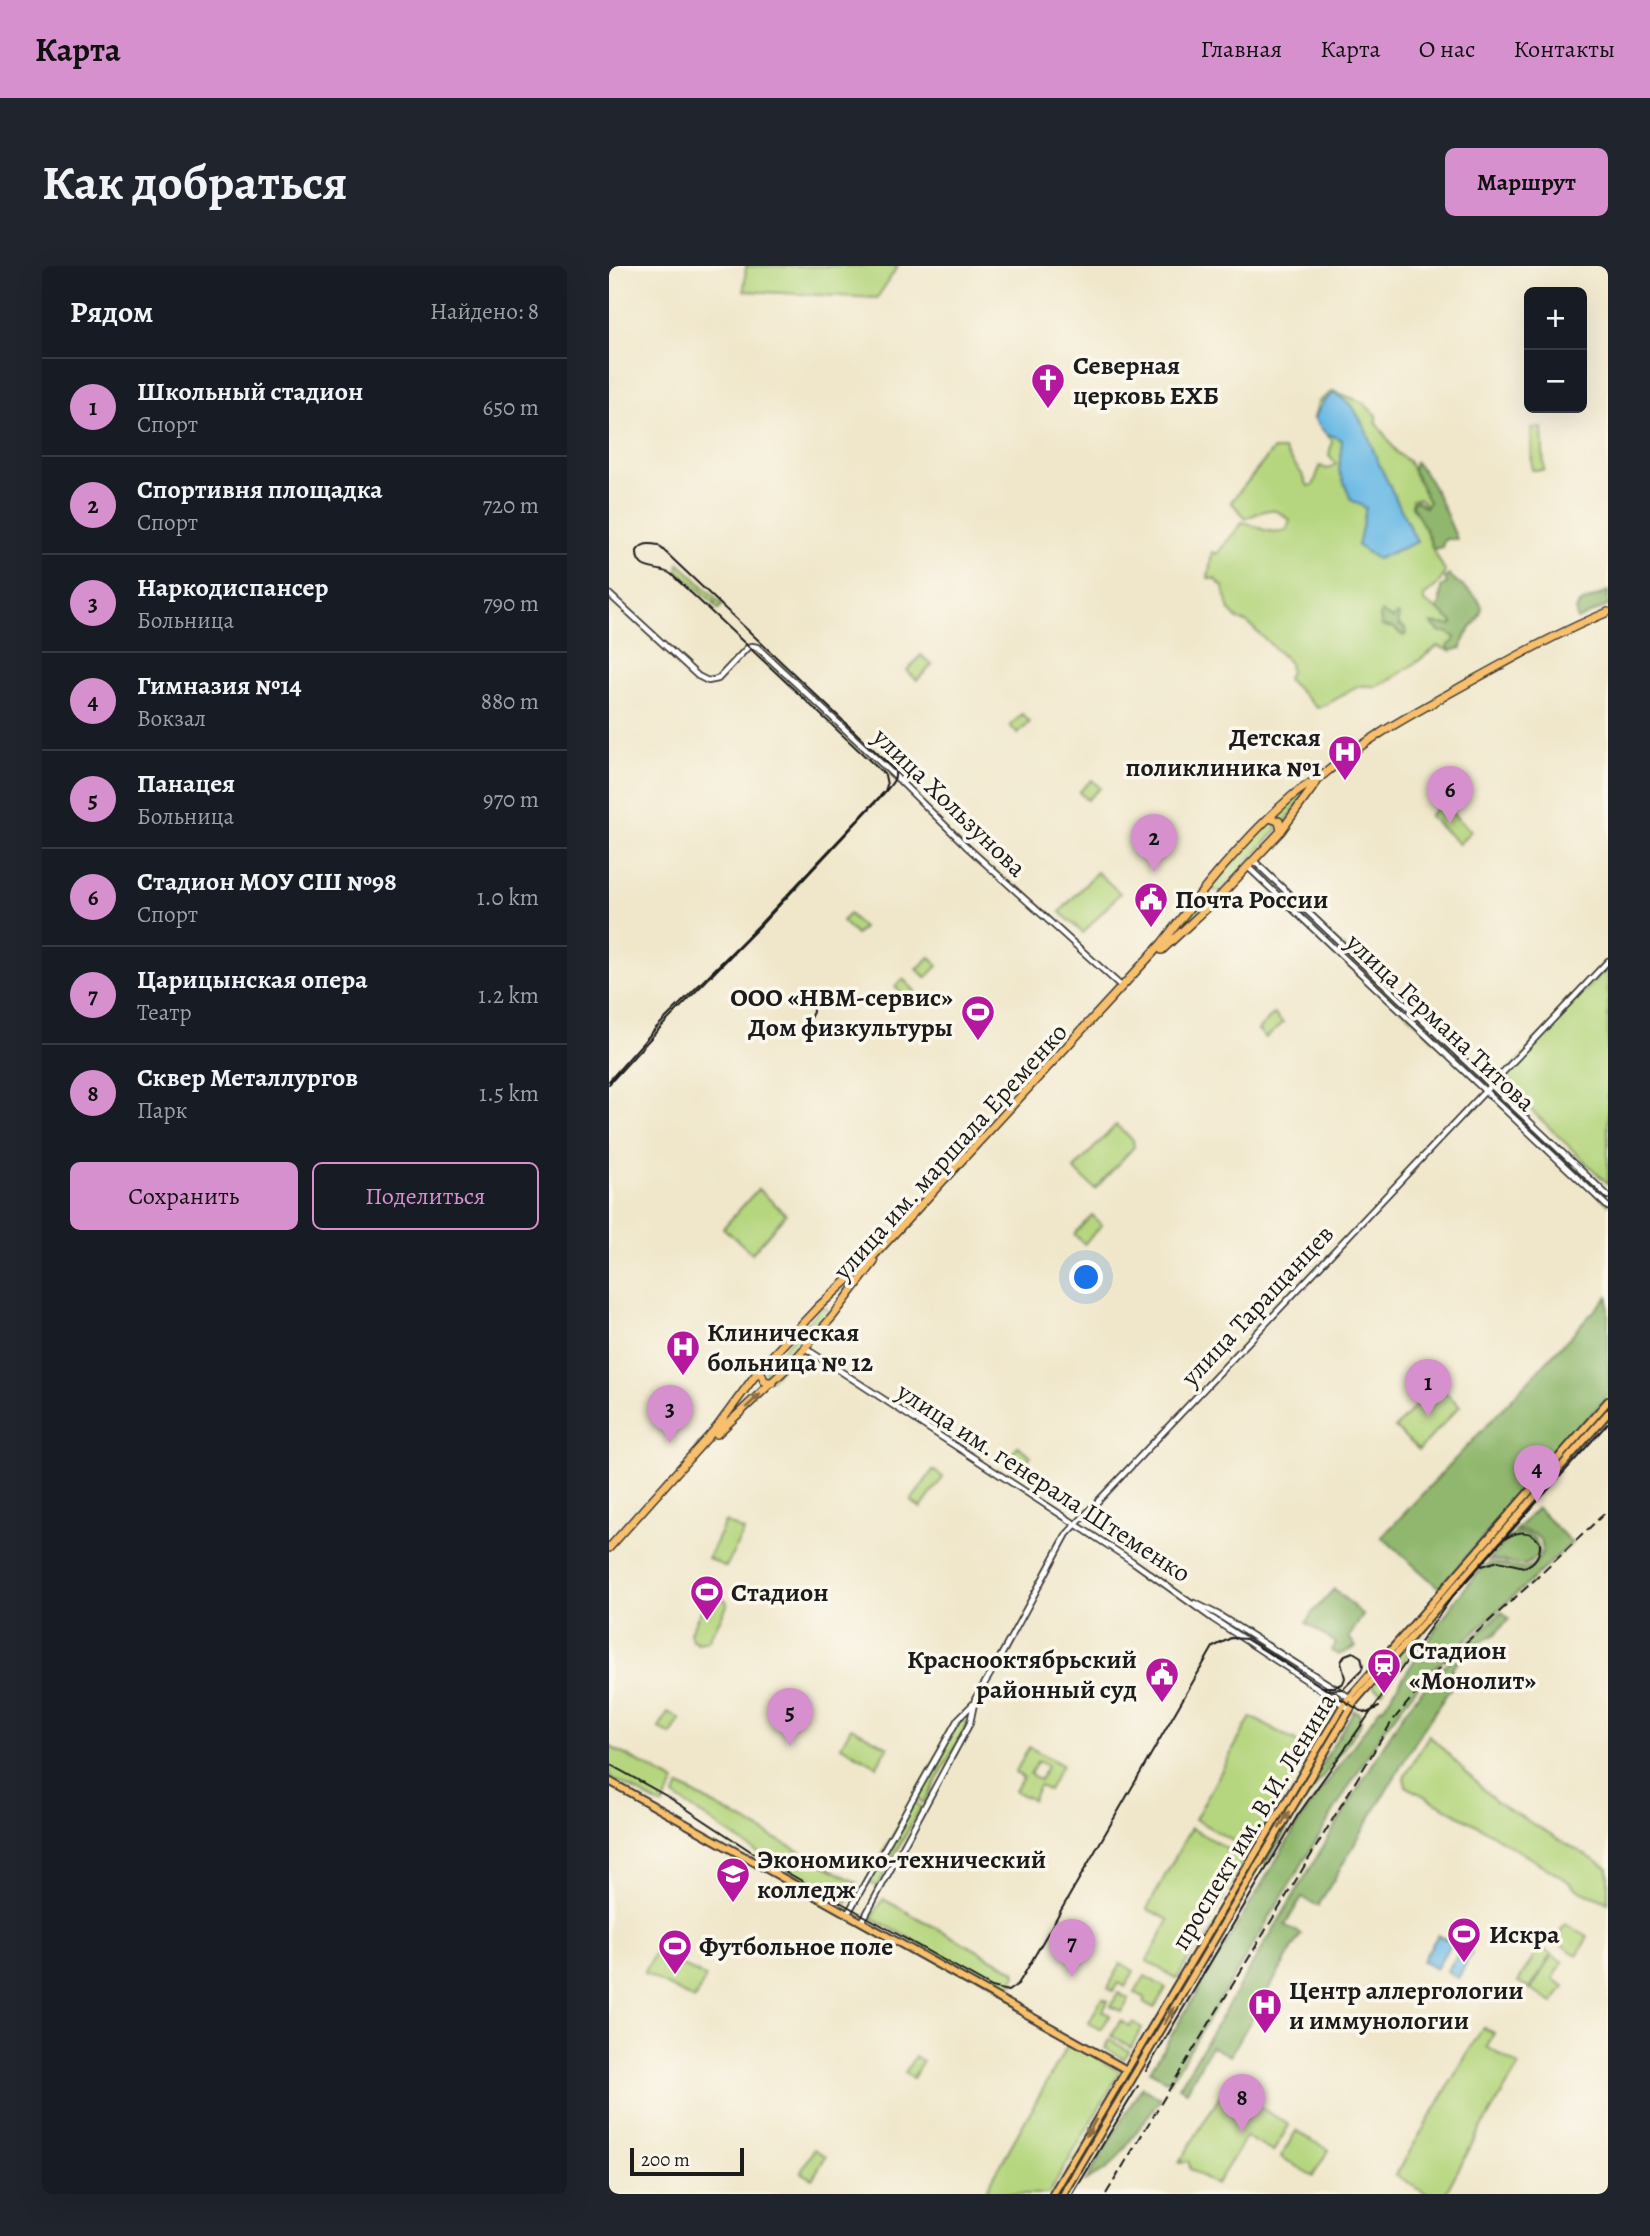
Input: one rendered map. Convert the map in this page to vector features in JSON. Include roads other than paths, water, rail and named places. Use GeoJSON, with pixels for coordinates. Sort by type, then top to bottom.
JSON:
{"type":"FeatureCollection","features":[{"type":"Feature","properties":{"kind":"highway","name":"улица им. маршала Еременко"},"geometry":{"type":"LineString","coordinates":[[609,1549],[717,1427],[760,1369],[819,1306],[869,1261],[1162,943],[1209,882],[1294,794],[1350,751],[1405,718],[1509,659],[1608,612]]}},
{"type":"Feature","properties":{"kind":"highway","name":"улица им. маршала Еременко"},"geometry":{"type":"LineString","coordinates":[[609,1555],[722,1429],[773,1383],[833,1316],[871,1264],[901,1230],[1168,943],[1222,894],[1281,831],[1322,775]]}},
{"type":"Feature","properties":{"kind":"highway"},"geometry":{"type":"LineString","coordinates":[[1269,818],[1279,821],[1281,831]]}},
{"type":"Feature","properties":{"kind":"highway"},"geometry":{"type":"LineString","coordinates":[[1209,882],[1213,893],[1222,894]]}},
{"type":"Feature","properties":{"kind":"highway"},"geometry":{"type":"LineString","coordinates":[[819,1306],[830,1307],[833,1316]]}},
{"type":"Feature","properties":{"kind":"highway"},"geometry":{"type":"LineString","coordinates":[[760,1369],[764,1381],[773,1383]]}},
{"type":"Feature","properties":{"kind":"main road","name":"проспект им. В.И. Ленина"},"geometry":{"type":"LineString","coordinates":[[1053,2194],[1252,1858],[1347,1707],[1608,1401]]}},
{"type":"Feature","properties":{"kind":"main road","name":"проспект им. В.И. Ленина"},"geometry":{"type":"LineString","coordinates":[[1352,1700],[1608,1413]]}},
{"type":"Feature","properties":{"kind":"main road","name":"проспект им. В.И. Ленина"},"geometry":{"type":"LineString","coordinates":[[1064,2194],[1260,1862],[1347,1707]]}},
{"type":"Feature","properties":{"kind":"main road"},"geometry":{"type":"LineString","coordinates":[[609,1782],[1135,2075]]}},
{"type":"Feature","properties":{"kind":"main road"},"geometry":{"type":"LineString","coordinates":[[1252,1858],[1260,1862]]}},
{"type":"Feature","properties":{"kind":"street","name":"улица Хользунова"},"geometry":{"type":"LineString","coordinates":[[609,594],[698,676],[708,681],[718,679],[733,661],[752,646],[770,658],[967,846],[1121,986]]}},
{"type":"Feature","properties":{"kind":"street","name":"улица Германа Титова"},"geometry":{"type":"LineString","coordinates":[[1250,863],[1268,875],[1608,1196]]}},
{"type":"Feature","properties":{"kind":"street","name":"улица Германа Титова"},"geometry":{"type":"LineString","coordinates":[[1250,863],[1608,1207]]}},
{"type":"Feature","properties":{"kind":"street","name":"улица Таращанцев"},"geometry":{"type":"LineString","coordinates":[[847,1915],[952,1729],[973,1703],[1067,1534],[1608,961]]}},
{"type":"Feature","properties":{"kind":"street"},"geometry":{"type":"LineString","coordinates":[[1401,1010],[1406,1004]]}},
{"type":"Feature","properties":{"kind":"street","name":"улица им. генерала Штеменко"},"geometry":{"type":"LineString","coordinates":[[804,1348],[1191,1601],[1213,1619],[1347,1707]]}},
{"type":"Feature","properties":{"kind":"street","name":"улица им. генерала Штеменко"},"geometry":{"type":"LineString","coordinates":[[1191,1601],[1217,1614],[1352,1700]]}},
{"type":"Feature","properties":{"kind":"street","name":"улица Таращанцев"},"geometry":{"type":"LineString","coordinates":[[862,1922],[970,1723],[973,1703]]}},
{"type":"Feature","properties":{"kind":"water"},"geometry":{"type":"Polygon","coordinates":[[[1335,392],[1353,407],[1365,428],[1378,462],[1417,542],[1377,559],[1358,546],[1366,508],[1351,500],[1339,470],[1342,440],[1325,433],[1314,418],[1323,402],[1335,392]]]}},
{"type":"Feature","properties":{"kind":"water","name":"Искра"},"geometry":{"type":"Polygon","coordinates":[[[1438,1935],[1451,1942],[1436,1969],[1422,1961],[1438,1935]]]}},
{"type":"Feature","properties":{"kind":"water","name":"Искра"},"geometry":{"type":"Polygon","coordinates":[[[1462,1948],[1472,1953],[1458,1978],[1447,1971],[1462,1948]]]}},
{"type":"Feature","properties":{"kind":"tram line"},"geometry":{"type":"LineString","coordinates":[[609,1081],[656,1028],[758,926],[885,791],[887,785],[885,775],[671,574],[640,563],[637,551],[643,545],[652,544],[658,545],[894,769],[895,776],[885,792],[609,1084]]}},
{"type":"Feature","properties":{"kind":"tram line"},"geometry":{"type":"LineString","coordinates":[[808,1022],[813,1012],[812,999]]}},
{"type":"Feature","properties":{"kind":"tram line"},"geometry":{"type":"LineString","coordinates":[[1146,2071],[1298,1815],[1452,1597],[1608,1423]]}},
{"type":"Feature","properties":{"kind":"tram line"},"geometry":{"type":"LineString","coordinates":[[1482,1566],[1498,1561],[1524,1567],[1536,1558],[1540,1543],[1533,1535],[1520,1533],[1506,1538]]}},
{"type":"Feature","properties":{"kind":"tram line"},"geometry":{"type":"LineString","coordinates":[[609,1764],[670,1798],[761,1858],[992,1987],[1008,1991],[1018,1984],[1023,1976],[1213,1647],[1231,1638],[1246,1639],[1359,1710],[1367,1713],[1379,1707]]}},
{"type":"Feature","properties":{"kind":"tram line"},"geometry":{"type":"LineString","coordinates":[[1324,1687],[1335,1687],[1343,1683],[1345,1678],[1341,1662],[1345,1655],[1353,1652],[1361,1657],[1361,1671],[1343,1689],[1326,1690]]}},
{"type":"Feature","properties":{"kind":"tram line"},"geometry":{"type":"LineString","coordinates":[[1073,2194],[1138,2086]]}},
{"type":"Feature","properties":{"kind":"railway"},"geometry":{"type":"LineString","coordinates":[[1106,2194],[1391,1723],[1422,1686],[1456,1652],[1608,1510]]}},
{"type":"Feature","properties":{"kind":"place","name":"Северная церковь ЕХБ"},"geometry":{"type":"Point","coordinates":[1048,410]}},
{"type":"Feature","properties":{"kind":"place","name":"Детская поликлиника №1"},"geometry":{"type":"Point","coordinates":[1345,782]}},
{"type":"Feature","properties":{"kind":"place","name":"Стадион МОУ СШ №98"},"geometry":{"type":"Point","coordinates":[1450,824]}},
{"type":"Feature","properties":{"kind":"place","name":"Спортивня площадка"},"geometry":{"type":"Point","coordinates":[1154,872]}},
{"type":"Feature","properties":{"kind":"place","name":"Почта России"},"geometry":{"type":"Point","coordinates":[1151,929]}},
{"type":"Feature","properties":{"kind":"place","name":"ООО «НВМ-сервис» Дом физкультуры"},"geometry":{"type":"Point","coordinates":[978,1042]}},
{"type":"Feature","properties":{"kind":"place","name":"Клиническая больница № 12"},"geometry":{"type":"Point","coordinates":[683,1377]}},
{"type":"Feature","properties":{"kind":"place","name":"Школьный стадион"},"geometry":{"type":"Point","coordinates":[1428,1417]}},
{"type":"Feature","properties":{"kind":"place","name":"Наркодиспансер"},"geometry":{"type":"Point","coordinates":[670,1443]}},
{"type":"Feature","properties":{"kind":"place","name":"Гимназия №14"},"geometry":{"type":"Point","coordinates":[1537,1503]}},
{"type":"Feature","properties":{"kind":"place","name":"Стадион"},"geometry":{"type":"Point","coordinates":[707,1622]}},
{"type":"Feature","properties":{"kind":"place","name":"Стадион «Монолит»"},"geometry":{"type":"Point","coordinates":[1384,1695]}},
{"type":"Feature","properties":{"kind":"place","name":"Краснооктябрьский районный суд"},"geometry":{"type":"Point","coordinates":[1162,1704]}},
{"type":"Feature","properties":{"kind":"place","name":"Панацея"},"geometry":{"type":"Point","coordinates":[790,1746]}},
{"type":"Feature","properties":{"kind":"place","name":"Экономико-технический колледж"},"geometry":{"type":"Point","coordinates":[733,1904]}},
{"type":"Feature","properties":{"kind":"place","name":"Искра"},"geometry":{"type":"Point","coordinates":[1464,1964]}},
{"type":"Feature","properties":{"kind":"place","name":"Футбольное поле"},"geometry":{"type":"Point","coordinates":[675,1976]}},
{"type":"Feature","properties":{"kind":"place","name":"Царицынская опера"},"geometry":{"type":"Point","coordinates":[1072,1977]}},
{"type":"Feature","properties":{"kind":"place","name":"Центр аллергологии и иммунологии"},"geometry":{"type":"Point","coordinates":[1265,2035]}},
{"type":"Feature","properties":{"kind":"place","name":"Сквер Металлургов"},"geometry":{"type":"Point","coordinates":[1242,2132]}}]}
